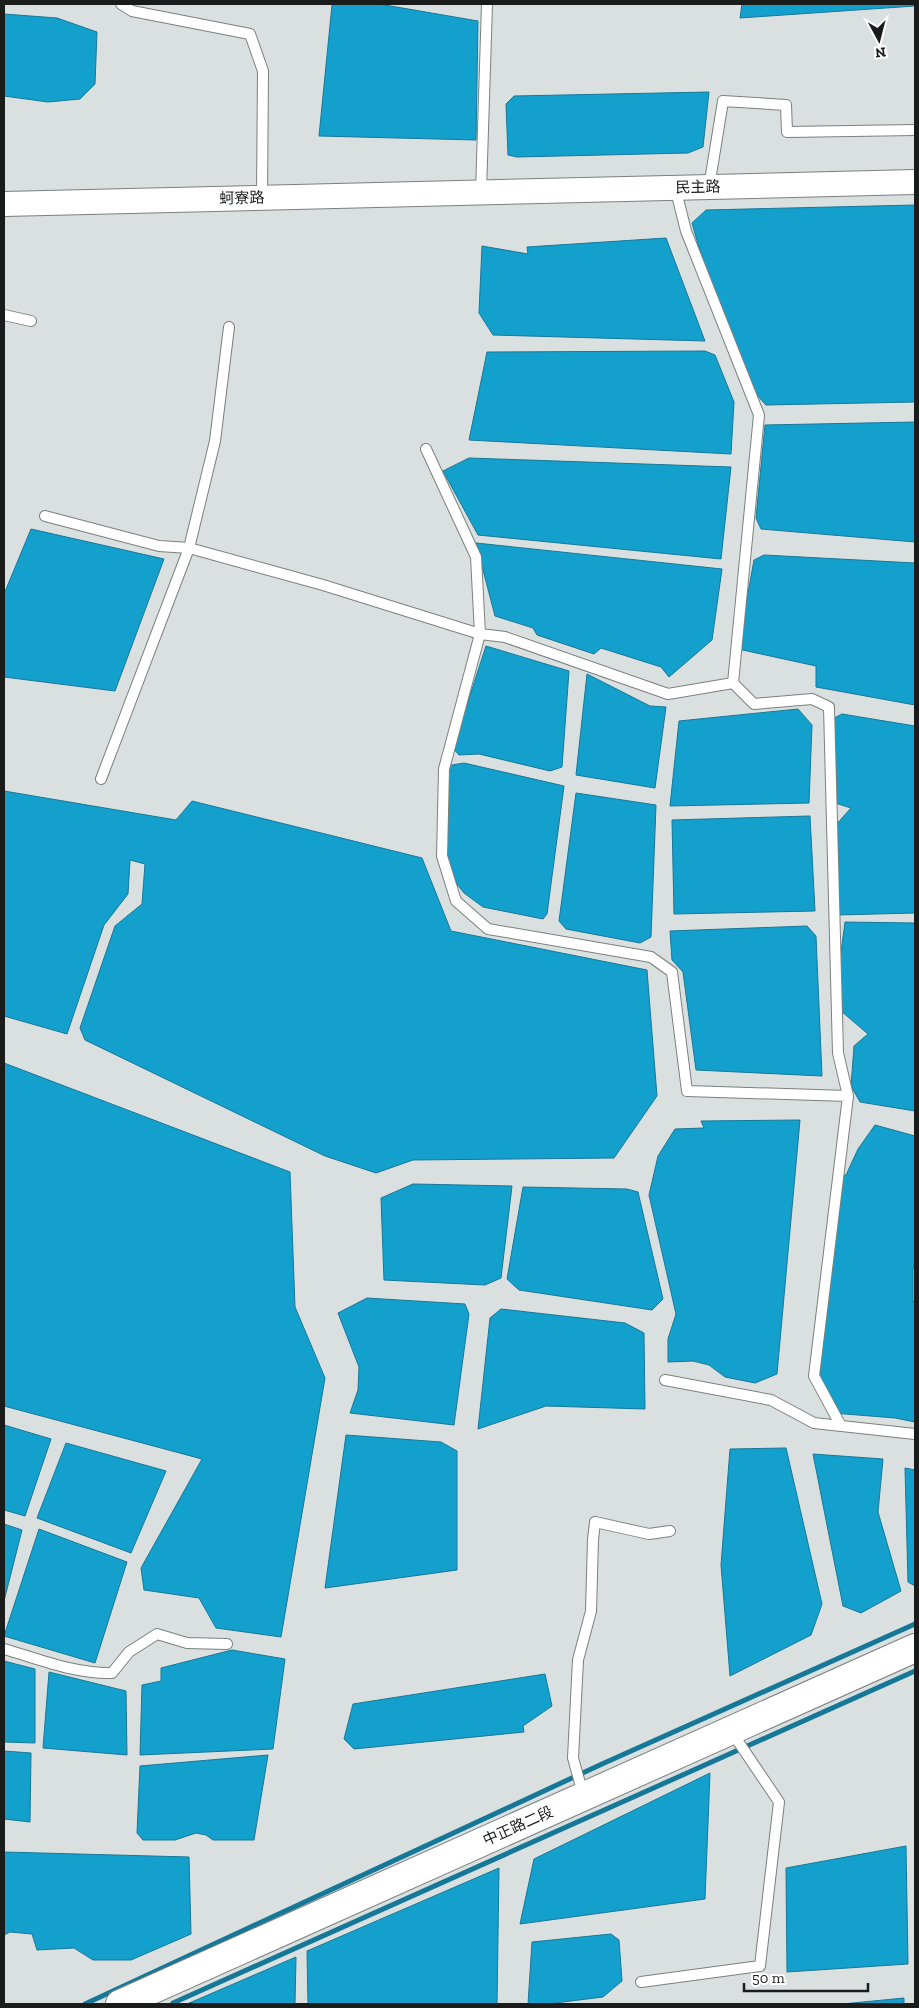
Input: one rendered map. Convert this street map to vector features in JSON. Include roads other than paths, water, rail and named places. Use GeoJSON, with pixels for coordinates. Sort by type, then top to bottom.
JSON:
{"type":"FeatureCollection","features":[{"type":"Feature","properties":{"kind":"main road","name":"中正路二段"},"geometry":{"type":"LineString","coordinates":[[120,2004],[915,1648]]}},
{"type":"Feature","properties":{"kind":"street","name":"民主路"},"geometry":{"type":"LineString","coordinates":[[480,192],[915,182]]}},
{"type":"Feature","properties":{"kind":"street","name":"蚵寮路"},"geometry":{"type":"LineString","coordinates":[[4,204],[480,192]]}},
{"type":"Feature","properties":{"kind":"lane"},"geometry":{"type":"LineString","coordinates":[[121,4],[132,11],[250,34],[262,71],[262,198]]}},
{"type":"Feature","properties":{"kind":"lane"},"geometry":{"type":"LineString","coordinates":[[480,192],[487,4]]}},
{"type":"Feature","properties":{"kind":"lane"},"geometry":{"type":"LineString","coordinates":[[710,187],[723,101],[786,105],[787,132],[915,130]]}},
{"type":"Feature","properties":{"kind":"lane"},"geometry":{"type":"LineString","coordinates":[[676,187],[686,232],[759,415],[733,683]]}},
{"type":"Feature","properties":{"kind":"lane"},"geometry":{"type":"LineString","coordinates":[[4,315],[31,321]]}},
{"type":"Feature","properties":{"kind":"lane"},"geometry":{"type":"LineString","coordinates":[[102,779],[189,548],[215,441],[229,327]]}},
{"type":"Feature","properties":{"kind":"lane"},"geometry":{"type":"LineString","coordinates":[[426,449],[476,557],[480,634],[444,768],[442,856],[456,901],[488,930],[651,957],[672,972],[687,1091],[848,1096]]}},
{"type":"Feature","properties":{"kind":"lane"},"geometry":{"type":"LineString","coordinates":[[45,516],[159,546],[189,548],[323,585],[480,634],[505,637],[668,694],[733,683]]}},
{"type":"Feature","properties":{"kind":"lane"},"geometry":{"type":"LineString","coordinates":[[733,683],[754,704],[812,699],[829,707],[838,1053],[848,1096],[814,1376],[840,1426]]}},
{"type":"Feature","properties":{"kind":"lane"},"geometry":{"type":"LineString","coordinates":[[664,1380],[771,1400],[814,1423],[915,1434]]}},
{"type":"Feature","properties":{"kind":"lane"},"geometry":{"type":"LineString","coordinates":[[583,1797],[573,1758],[578,1660],[591,1611],[595,1522],[649,1534],[670,1531]]}},
{"type":"Feature","properties":{"kind":"lane"},"geometry":{"type":"LineString","coordinates":[[4,1649],[73,1669],[94,1673],[112,1673],[129,1652],[157,1634],[187,1643],[227,1644]]}},
{"type":"Feature","properties":{"kind":"lane"},"geometry":{"type":"LineString","coordinates":[[641,1982],[760,1966],[779,1802],[730,1731]]}},
{"type":"Feature","properties":{"kind":"water"},"geometry":{"type":"Polygon","coordinates":[[[379,4],[478,21],[476,140],[319,136],[332,5],[379,4]]]}},
{"type":"Feature","properties":{"kind":"water"},"geometry":{"type":"Polygon","coordinates":[[[742,4],[915,4],[915,6],[740,18],[742,4]]]}},
{"type":"Feature","properties":{"kind":"water"},"geometry":{"type":"Polygon","coordinates":[[[4,14],[57,18],[97,32],[95,84],[80,99],[48,102],[4,96],[4,14]]]}},
{"type":"Feature","properties":{"kind":"water"},"geometry":{"type":"Polygon","coordinates":[[[709,92],[703,147],[688,153],[517,157],[508,155],[506,104],[514,96],[709,92]]]}},
{"type":"Feature","properties":{"kind":"water"},"geometry":{"type":"Polygon","coordinates":[[[915,205],[915,402],[766,405],[756,394],[711,290],[692,223],[706,210],[915,205]]]}},
{"type":"Feature","properties":{"kind":"water"},"geometry":{"type":"Polygon","coordinates":[[[666,238],[705,341],[493,335],[479,313],[482,246],[528,254],[527,247],[666,238]]]}},
{"type":"Feature","properties":{"kind":"water"},"geometry":{"type":"Polygon","coordinates":[[[705,351],[715,355],[734,402],[731,454],[469,440],[487,352],[705,351]]]}},
{"type":"Feature","properties":{"kind":"water"},"geometry":{"type":"Polygon","coordinates":[[[915,422],[915,542],[761,529],[756,518],[765,425],[915,422]]]}},
{"type":"Feature","properties":{"kind":"water"},"geometry":{"type":"Polygon","coordinates":[[[469,458],[731,467],[721,559],[478,535],[443,471],[469,458]]]}},
{"type":"Feature","properties":{"kind":"water"},"geometry":{"type":"Polygon","coordinates":[[[31,529],[164,559],[115,691],[4,677],[4,594],[31,529]]]}},
{"type":"Feature","properties":{"kind":"water"},"geometry":{"type":"Polygon","coordinates":[[[476,543],[722,569],[712,640],[669,677],[661,667],[601,648],[594,654],[537,635],[533,628],[495,616],[476,543]]]}},
{"type":"Feature","properties":{"kind":"water"},"geometry":{"type":"Polygon","coordinates":[[[764,555],[915,563],[915,705],[816,687],[816,666],[738,649],[754,560],[764,555]]]}},
{"type":"Feature","properties":{"kind":"water"},"geometry":{"type":"Polygon","coordinates":[[[486,646],[569,671],[562,767],[550,771],[479,754],[459,755],[453,748],[486,646]]]}},
{"type":"Feature","properties":{"kind":"water"},"geometry":{"type":"Polygon","coordinates":[[[587,674],[650,706],[666,707],[655,788],[576,775],[587,674]]]}},
{"type":"Feature","properties":{"kind":"water"},"geometry":{"type":"Polygon","coordinates":[[[798,709],[812,725],[809,803],[670,806],[679,721],[798,709]]]}},
{"type":"Feature","properties":{"kind":"water"},"geometry":{"type":"Polygon","coordinates":[[[842,714],[915,726],[915,913],[837,915],[834,827],[851,808],[832,802],[832,719],[842,714]]]}},
{"type":"Feature","properties":{"kind":"water"},"geometry":{"type":"Polygon","coordinates":[[[464,763],[564,786],[547,914],[543,919],[483,907],[464,893],[457,884],[445,854],[446,766],[464,763]]]}},
{"type":"Feature","properties":{"kind":"water"},"geometry":{"type":"Polygon","coordinates":[[[4,791],[176,820],[192,801],[422,858],[451,931],[647,970],[657,1096],[614,1158],[413,1160],[376,1173],[325,1156],[85,1040],[80,1028],[115,926],[142,904],[145,864],[130,860],[128,894],[104,925],[67,1034],[4,1016],[4,791]]]}},
{"type":"Feature","properties":{"kind":"water"},"geometry":{"type":"Polygon","coordinates":[[[576,793],[656,805],[651,937],[640,943],[566,929],[559,921],[576,793]]]}},
{"type":"Feature","properties":{"kind":"water"},"geometry":{"type":"Polygon","coordinates":[[[810,816],[815,911],[674,914],[672,820],[810,816]]]}},
{"type":"Feature","properties":{"kind":"water"},"geometry":{"type":"Polygon","coordinates":[[[845,922],[915,923],[915,1111],[860,1102],[851,1086],[854,1046],[868,1034],[834,1005],[845,922]]]}},
{"type":"Feature","properties":{"kind":"water"},"geometry":{"type":"Polygon","coordinates":[[[807,926],[816,936],[822,1076],[696,1070],[683,972],[672,960],[670,931],[807,926]]]}},
{"type":"Feature","properties":{"kind":"water"},"geometry":{"type":"Polygon","coordinates":[[[4,1063],[290,1172],[295,1307],[325,1378],[281,1637],[216,1628],[199,1598],[144,1590],[141,1568],[202,1459],[4,1406],[4,1063]]]}},
{"type":"Feature","properties":{"kind":"water"},"geometry":{"type":"Polygon","coordinates":[[[800,1120],[777,1374],[755,1383],[725,1377],[709,1365],[693,1361],[668,1362],[668,1339],[676,1314],[649,1195],[658,1156],[675,1129],[704,1128],[701,1121],[800,1120]]]}},
{"type":"Feature","properties":{"kind":"water"},"geometry":{"type":"Polygon","coordinates":[[[875,1125],[915,1136],[913,1302],[915,1300],[915,1422],[895,1418],[833,1413],[814,1378],[835,1176],[846,1175],[858,1149],[875,1125]]]}},
{"type":"Feature","properties":{"kind":"water"},"geometry":{"type":"Polygon","coordinates":[[[413,1184],[512,1186],[501,1278],[485,1285],[384,1280],[381,1198],[413,1184]]]}},
{"type":"Feature","properties":{"kind":"water"},"geometry":{"type":"Polygon","coordinates":[[[523,1187],[627,1189],[638,1192],[663,1299],[652,1310],[519,1290],[507,1279],[523,1187]]]}},
{"type":"Feature","properties":{"kind":"water"},"geometry":{"type":"Polygon","coordinates":[[[367,1298],[465,1304],[469,1314],[454,1425],[350,1413],[358,1390],[359,1367],[338,1313],[367,1298]]]}},
{"type":"Feature","properties":{"kind":"water"},"geometry":{"type":"Polygon","coordinates":[[[501,1309],[625,1323],[644,1333],[645,1409],[546,1406],[478,1429],[490,1318],[501,1309]]]}},
{"type":"Feature","properties":{"kind":"water"},"geometry":{"type":"Polygon","coordinates":[[[4,1425],[51,1439],[25,1516],[4,1510],[4,1425]]]}},
{"type":"Feature","properties":{"kind":"water"},"geometry":{"type":"Polygon","coordinates":[[[346,1435],[441,1442],[457,1451],[457,1570],[325,1588],[346,1435]]]}},
{"type":"Feature","properties":{"kind":"water"},"geometry":{"type":"Polygon","coordinates":[[[66,1443],[166,1471],[131,1553],[37,1518],[66,1443]]]}},
{"type":"Feature","properties":{"kind":"water"},"geometry":{"type":"Polygon","coordinates":[[[786,1448],[822,1604],[811,1635],[730,1676],[721,1565],[730,1449],[786,1448]]]}},
{"type":"Feature","properties":{"kind":"water"},"geometry":{"type":"Polygon","coordinates":[[[813,1454],[883,1459],[878,1512],[901,1591],[861,1613],[843,1606],[813,1454]]]}},
{"type":"Feature","properties":{"kind":"water"},"geometry":{"type":"Polygon","coordinates":[[[905,1468],[915,1470],[915,1586],[908,1582],[905,1468]]]}},
{"type":"Feature","properties":{"kind":"water"},"geometry":{"type":"Polygon","coordinates":[[[4,1524],[22,1530],[4,1601],[4,1524]]]}},
{"type":"Feature","properties":{"kind":"water"},"geometry":{"type":"Polygon","coordinates":[[[39,1529],[127,1562],[95,1663],[4,1636],[39,1529]]]}},
{"type":"Feature","properties":{"kind":"water"},"geometry":{"type":"Polygon","coordinates":[[[232,1650],[285,1659],[273,1749],[140,1755],[142,1685],[161,1681],[161,1668],[232,1650]]]}},
{"type":"Feature","properties":{"kind":"water"},"geometry":{"type":"Polygon","coordinates":[[[4,1661],[35,1669],[35,1743],[4,1742],[4,1661]]]}},
{"type":"Feature","properties":{"kind":"water"},"geometry":{"type":"Polygon","coordinates":[[[49,1672],[126,1691],[127,1755],[43,1748],[49,1672]]]}},
{"type":"Feature","properties":{"kind":"water"},"geometry":{"type":"Polygon","coordinates":[[[545,1674],[552,1706],[523,1726],[524,1732],[354,1749],[344,1739],[353,1704],[545,1674]]]}},
{"type":"Feature","properties":{"kind":"water"},"geometry":{"type":"Polygon","coordinates":[[[4,1751],[31,1753],[30,1822],[4,1819],[4,1751]]]}},
{"type":"Feature","properties":{"kind":"water"},"geometry":{"type":"Polygon","coordinates":[[[268,1755],[254,1840],[213,1840],[206,1835],[196,1833],[175,1840],[143,1840],[137,1833],[140,1766],[268,1755]]]}},
{"type":"Feature","properties":{"kind":"water"},"geometry":{"type":"Polygon","coordinates":[[[710,1773],[705,1899],[520,1924],[534,1859],[710,1773]]]}},
{"type":"Feature","properties":{"kind":"water"},"geometry":{"type":"Polygon","coordinates":[[[906,1846],[908,1964],[787,1972],[786,1868],[906,1846]]]}},
{"type":"Feature","properties":{"kind":"water"},"geometry":{"type":"Polygon","coordinates":[[[4,1852],[189,1857],[191,1934],[131,1960],[93,1960],[74,1948],[37,1950],[32,1934],[10,1932],[4,1935],[4,1852]]]}},
{"type":"Feature","properties":{"kind":"water"},"geometry":{"type":"Polygon","coordinates":[[[499,1868],[497,2004],[308,2004],[307,1951],[499,1868]]]}},
{"type":"Feature","properties":{"kind":"water"},"geometry":{"type":"Polygon","coordinates":[[[611,1934],[619,1940],[622,1981],[603,1997],[547,2004],[528,2004],[532,1942],[611,1934]]]}},
{"type":"Feature","properties":{"kind":"water"},"geometry":{"type":"Polygon","coordinates":[[[296,1957],[295,2004],[187,2004],[296,1957]]]}},
{"type":"Feature","properties":{"kind":"water"},"geometry":{"type":"Polygon","coordinates":[[[904,1998],[904,2004],[842,2004],[904,1998]]]}},
{"type":"Feature","properties":{"kind":"waterway"},"geometry":{"type":"LineString","coordinates":[[85,2004],[602,1764],[915,1624]]}},
{"type":"Feature","properties":{"kind":"waterway"},"geometry":{"type":"LineString","coordinates":[[173,2003],[915,1671]]}}]}
